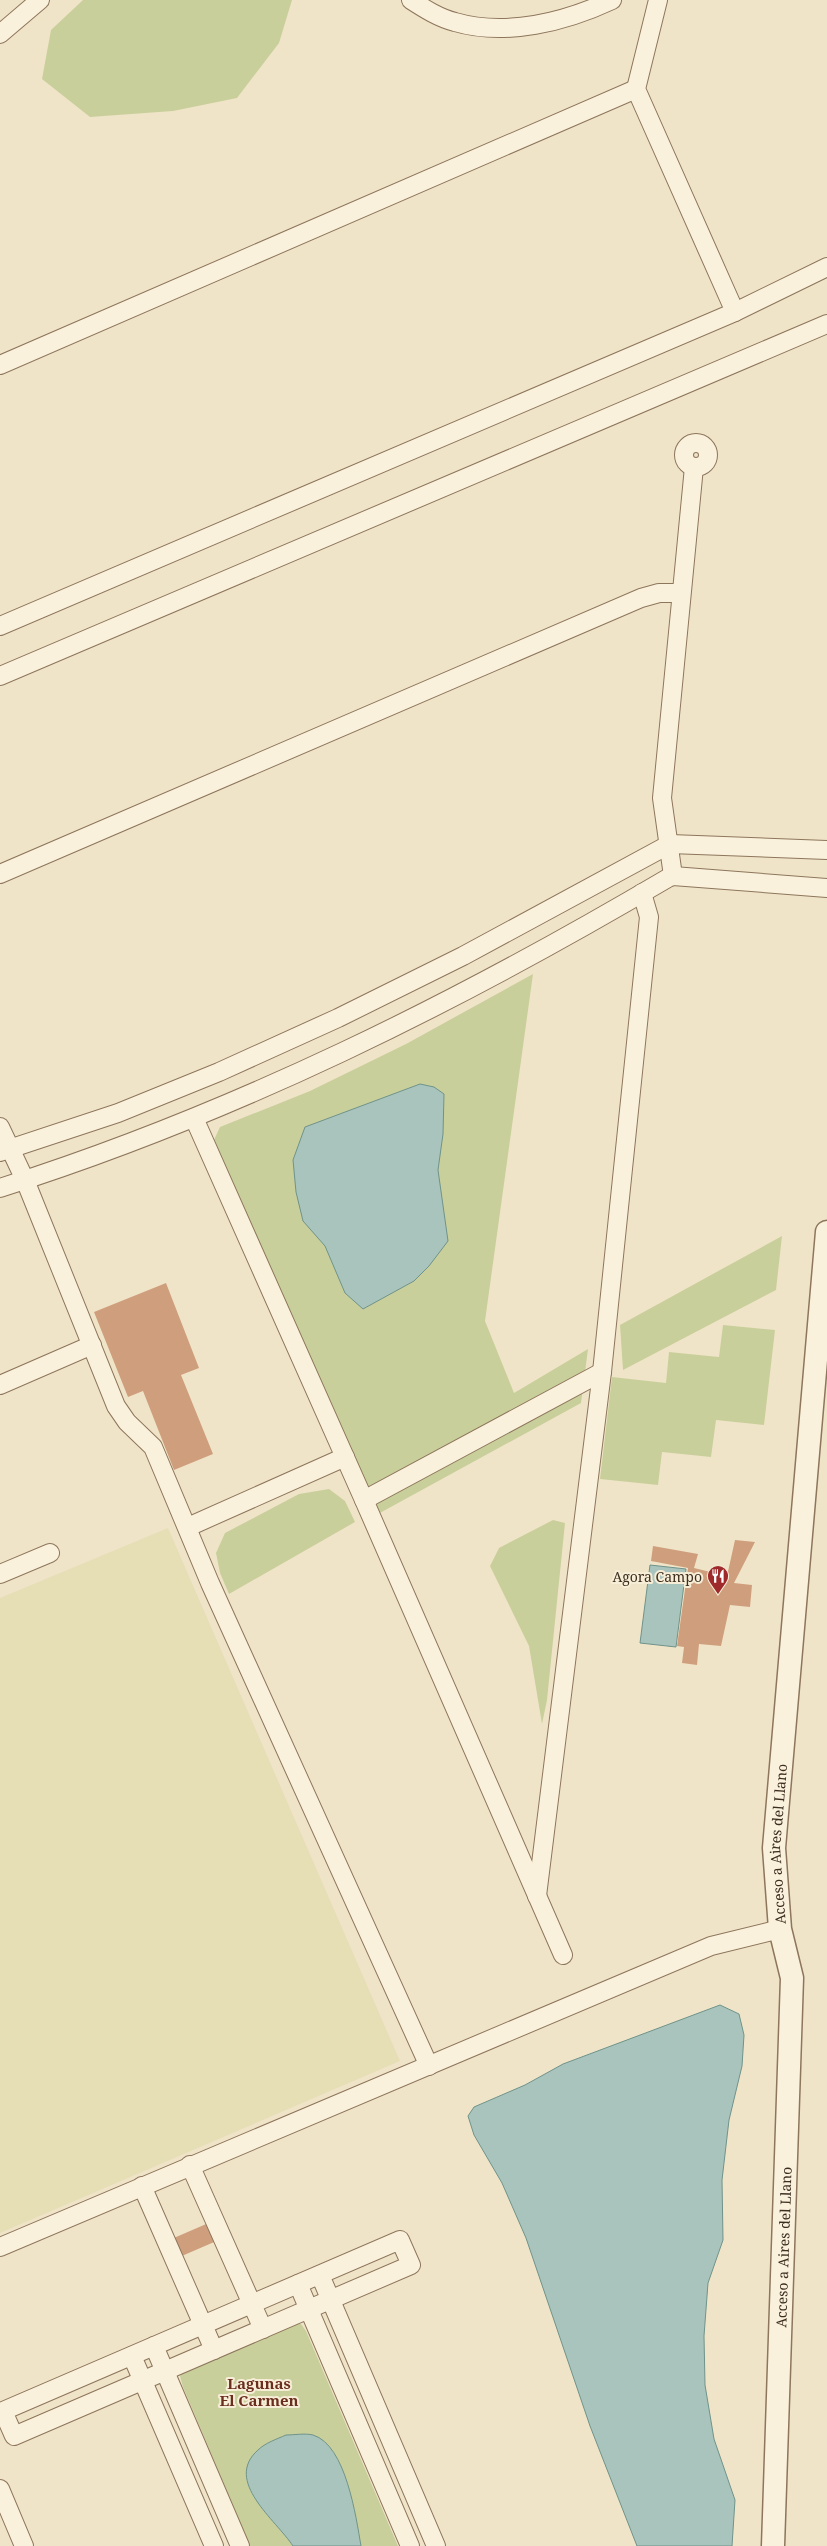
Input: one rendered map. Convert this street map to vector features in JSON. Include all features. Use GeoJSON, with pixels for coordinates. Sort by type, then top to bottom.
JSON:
{"type":"FeatureCollection","features":[{"type":"Feature","properties":{"kind":"street"},"geometry":{"type":"LineString","coordinates":[[0,34],[40,0]]}},
{"type":"Feature","properties":{"kind":"street"},"geometry":{"type":"LineString","coordinates":[[410,0],[432,13],[455,22],[479,26],[517,27],[559,20],[589,11],[612,0]]}},
{"type":"Feature","properties":{"kind":"street"},"geometry":{"type":"LineString","coordinates":[[658,0],[636,89],[734,312]]}},
{"type":"Feature","properties":{"kind":"street"},"geometry":{"type":"LineString","coordinates":[[0,365],[636,89]]}},
{"type":"Feature","properties":{"kind":"street"},"geometry":{"type":"LineString","coordinates":[[0,626],[734,312],[827,267]]}},
{"type":"Feature","properties":{"kind":"street"},"geometry":{"type":"LineString","coordinates":[[0,676],[827,324]]}},
{"type":"Feature","properties":{"kind":"street"},"geometry":{"type":"LineString","coordinates":[[673,876],[662,798],[680,593],[694,467]]}},
{"type":"Feature","properties":{"kind":"street"},"geometry":{"type":"LineString","coordinates":[[0,874],[641,598],[659,592],[680,593]]}},
{"type":"Feature","properties":{"kind":"street"},"geometry":{"type":"LineString","coordinates":[[5,1150],[118,1113],[219,1072],[313,1030],[462,956],[670,844],[827,850]]}},
{"type":"Feature","properties":{"kind":"street"},"geometry":{"type":"LineString","coordinates":[[0,1188],[194,1118],[290,1078],[407,1022],[518,965],[673,876],[827,888]]}},
{"type":"Feature","properties":{"kind":"street"},"geometry":{"type":"LineString","coordinates":[[537,1896],[602,1372],[649,916],[642,893]]}},
{"type":"Feature","properties":{"kind":"street"},"geometry":{"type":"LineString","coordinates":[[194,1118],[563,1955]]}},
{"type":"Feature","properties":{"kind":"street"},"geometry":{"type":"LineString","coordinates":[[0,1127],[5,1150],[25,1180],[116,1406],[127,1422],[153,1447],[210,1582],[429,2066]]}},
{"type":"Feature","properties":{"kind":"street","name":"Acceso a Aires del Llano"},"geometry":{"type":"LineString","coordinates":[[773,2546],[792,1978],[780,1929],[774,1848],[827,1232]]}},
{"type":"Feature","properties":{"kind":"street"},"geometry":{"type":"LineString","coordinates":[[0,1384],[92,1345]]}},
{"type":"Feature","properties":{"kind":"street"},"geometry":{"type":"LineString","coordinates":[[364,1500],[602,1372]]}},
{"type":"Feature","properties":{"kind":"street"},"geometry":{"type":"LineString","coordinates":[[188,1527],[345,1457]]}},
{"type":"Feature","properties":{"kind":"street"},"geometry":{"type":"LineString","coordinates":[[0,1574],[50,1553]]}},
{"type":"Feature","properties":{"kind":"street"},"geometry":{"type":"LineString","coordinates":[[0,2247],[711,1946],[780,1929]]}},
{"type":"Feature","properties":{"kind":"street"},"geometry":{"type":"LineString","coordinates":[[190,2165],[263,2329]]}},
{"type":"Feature","properties":{"kind":"street"},"geometry":{"type":"LineString","coordinates":[[142,2186],[214,2350]]}},
{"type":"Feature","properties":{"kind":"street"},"geometry":{"type":"LineString","coordinates":[[400,2240],[411,2265],[14,2436],[3,2411],[298,2284],[400,2240]]}},
{"type":"Feature","properties":{"kind":"street"},"geometry":{"type":"LineString","coordinates":[[320,2275],[436,2546]]}},
{"type":"Feature","properties":{"kind":"street"},"geometry":{"type":"LineString","coordinates":[[298,2284],[410,2546]]}},
{"type":"Feature","properties":{"kind":"street"},"geometry":{"type":"LineString","coordinates":[[154,2346],[240,2546]]}},
{"type":"Feature","properties":{"kind":"street"},"geometry":{"type":"LineString","coordinates":[[132,2356],[214,2546]]}},
{"type":"Feature","properties":{"kind":"street"},"geometry":{"type":"LineString","coordinates":[[0,2489],[24,2546]]}},
{"type":"Feature","properties":{"kind":"shaded area"},"geometry":{"type":"Polygon","coordinates":[[[168,1528],[400,2061],[0,2233],[0,1598],[168,1528]]]}},
{"type":"Feature","properties":{"kind":"green space"},"geometry":{"type":"Polygon","coordinates":[[[83,0],[292,0],[279,43],[237,98],[173,111],[90,117],[42,79],[51,30],[83,0]]]}},
{"type":"Feature","properties":{"kind":"green space"},"geometry":{"type":"Polygon","coordinates":[[[533,974],[485,1321],[514,1393],[588,1349],[581,1403],[378,1514],[214,1140],[220,1127],[310,1091],[406,1044],[533,974]]]}},
{"type":"Feature","properties":{"kind":"green space"},"geometry":{"type":"Polygon","coordinates":[[[782,1236],[776,1290],[623,1370],[620,1325],[782,1236]]]}},
{"type":"Feature","properties":{"kind":"green space"},"geometry":{"type":"Polygon","coordinates":[[[723,1325],[775,1330],[764,1425],[716,1420],[711,1457],[662,1452],[658,1485],[600,1479],[612,1377],[666,1383],[669,1352],[719,1357],[723,1325]]]}},
{"type":"Feature","properties":{"kind":"green space"},"geometry":{"type":"Polygon","coordinates":[[[329,1489],[345,1501],[355,1522],[229,1594],[220,1573],[216,1553],[225,1533],[299,1494],[329,1489]]]}},
{"type":"Feature","properties":{"kind":"green space"},"geometry":{"type":"Polygon","coordinates":[[[553,1520],[565,1523],[547,1700],[542,1724],[529,1646],[490,1566],[499,1548],[553,1520]]]}},
{"type":"Feature","properties":{"kind":"green space"},"geometry":{"type":"Polygon","coordinates":[[[295,2324],[301,2324],[306,2331],[398,2546],[250,2546],[180,2376],[183,2372],[295,2324]]]}},
{"type":"Feature","properties":{"kind":"water"},"geometry":{"type":"Polygon","coordinates":[[[420,1084],[434,1087],[444,1094],[443,1134],[438,1170],[448,1241],[429,1266],[414,1281],[363,1309],[345,1293],[325,1246],[303,1221],[296,1192],[293,1160],[305,1127],[420,1084]]]}},
{"type":"Feature","properties":{"kind":"water"},"geometry":{"type":"Polygon","coordinates":[[[650,1565],[686,1569],[676,1647],[640,1643],[650,1565]]]}},
{"type":"Feature","properties":{"kind":"water"},"geometry":{"type":"Polygon","coordinates":[[[720,2005],[739,2014],[744,2035],[742,2066],[729,2120],[722,2180],[723,2240],[708,2283],[704,2336],[705,2385],[714,2439],[735,2500],[732,2546],[637,2546],[590,2426],[526,2238],[502,2183],[474,2135],[468,2116],[474,2107],[525,2085],[563,2064],[720,2005]]]}},
{"type":"Feature","properties":{"kind":"water"},"geometry":{"type":"Polygon","coordinates":[[[286,2435],[313,2435],[324,2441],[334,2452],[348,2483],[361,2546],[293,2546],[256,2500],[249,2487],[246,2474],[249,2462],[258,2450],[271,2441],[286,2435]]]}},
{"type":"Feature","properties":{"kind":"building"},"geometry":{"type":"Polygon","coordinates":[[[166,1283],[199,1368],[181,1375],[213,1454],[174,1470],[143,1391],[128,1397],[94,1312],[166,1283]]]}},
{"type":"Feature","properties":{"kind":"building","name":"Agora Campo"},"geometry":{"type":"Polygon","coordinates":[[[735,1540],[755,1542],[734,1583],[752,1585],[750,1607],[730,1605],[721,1646],[699,1644],[697,1665],[682,1663],[684,1647],[677,1646],[688,1568],[651,1561],[653,1546],[698,1554],[694,1568],[727,1576],[735,1540]]]}},
{"type":"Feature","properties":{"kind":"building"},"geometry":{"type":"Polygon","coordinates":[[[220,2218],[228,2236],[168,2262],[160,2244],[220,2218]]]}},
{"type":"Feature","properties":{"kind":"place","name":"Agora Campo"},"geometry":{"type":"Point","coordinates":[718,1595]}},
{"type":"Feature","properties":{"kind":"district","name":"Lagunas El Carmen"},"geometry":{"type":"Point","coordinates":[259,2392]}}]}
